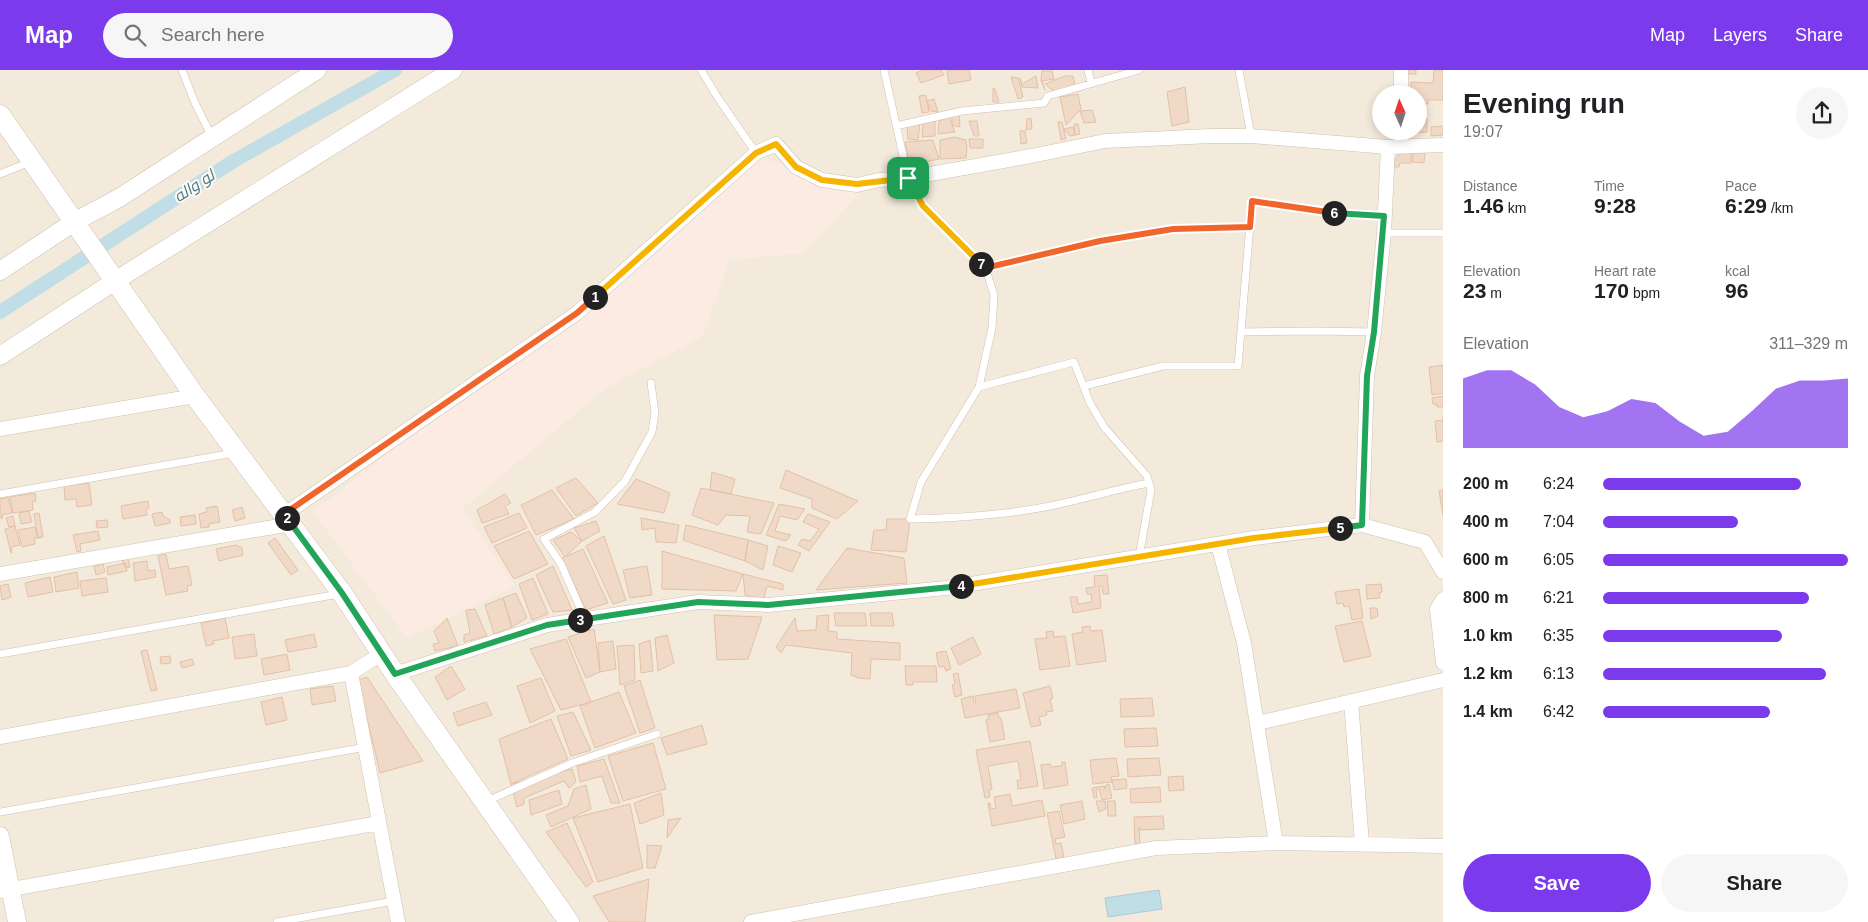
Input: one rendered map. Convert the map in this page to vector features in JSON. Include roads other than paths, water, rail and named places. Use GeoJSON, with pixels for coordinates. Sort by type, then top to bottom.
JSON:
{"type":"FeatureCollection","features":[{"type":"Feature","properties":{"kind":"main road"},"geometry":{"type":"LineString","coordinates":[[0,115],[195,396],[342,593],[381,654],[569,922]]}},
{"type":"Feature","properties":{"kind":"street"},"geometry":{"type":"LineString","coordinates":[[0,356],[453,70]]}},
{"type":"Feature","properties":{"kind":"street"},"geometry":{"type":"LineString","coordinates":[[1401,70],[1401,85]]}},
{"type":"Feature","properties":{"kind":"street"},"geometry":{"type":"LineString","coordinates":[[0,271],[74,222],[119,198],[314,71]]}},
{"type":"Feature","properties":{"kind":"street"},"geometry":{"type":"LineString","coordinates":[[0,574],[288,519],[577,313],[756,153],[776,144],[796,167],[822,180],[857,184],[1031,156],[1104,141],[1251,136],[1394,147],[1443,145]]}},
{"type":"Feature","properties":{"kind":"street"},"geometry":{"type":"LineString","coordinates":[[1362,525],[1367,376],[1374,332],[1384,216],[1394,147],[1397,140]]}},
{"type":"Feature","properties":{"kind":"street"},"geometry":{"type":"LineString","coordinates":[[0,429],[195,396]]}},
{"type":"Feature","properties":{"kind":"street"},"geometry":{"type":"LineString","coordinates":[[395,674],[547,625],[585,619],[698,602],[768,605],[946,588],[1218,544],[1362,525],[1425,542],[1443,572]]}},
{"type":"Feature","properties":{"kind":"street"},"geometry":{"type":"LineString","coordinates":[[1218,544],[1244,644],[1276,843]]}},
{"type":"Feature","properties":{"kind":"street"},"geometry":{"type":"LineString","coordinates":[[1443,599],[1438,609],[1443,663]]}},
{"type":"Feature","properties":{"kind":"street"},"geometry":{"type":"LineString","coordinates":[[0,737],[351,673],[381,654]]}},
{"type":"Feature","properties":{"kind":"street"},"geometry":{"type":"LineString","coordinates":[[351,673],[398,922]]}},
{"type":"Feature","properties":{"kind":"street"},"geometry":{"type":"LineString","coordinates":[[1258,724],[1443,680]]}},
{"type":"Feature","properties":{"kind":"street"},"geometry":{"type":"LineString","coordinates":[[1351,701],[1362,844]]}},
{"type":"Feature","properties":{"kind":"street"},"geometry":{"type":"LineString","coordinates":[[5,890],[379,823]]}},
{"type":"Feature","properties":{"kind":"street"},"geometry":{"type":"LineString","coordinates":[[0,836],[5,890],[17,922]]}},
{"type":"Feature","properties":{"kind":"street"},"geometry":{"type":"LineString","coordinates":[[751,922],[1156,848],[1276,843],[1443,846]]}},
{"type":"Feature","properties":{"kind":"lane"},"geometry":{"type":"LineString","coordinates":[[182,70],[195,103],[212,137]]}},
{"type":"Feature","properties":{"kind":"lane"},"geometry":{"type":"LineString","coordinates":[[701,70],[756,153]]}},
{"type":"Feature","properties":{"kind":"lane"},"geometry":{"type":"LineString","coordinates":[[884,70],[896,126],[901,178],[923,206],[985,268],[994,295],[992,328],[979,387],[921,482],[910,519],[966,518],[1055,505],[1149,483]]}},
{"type":"Feature","properties":{"kind":"lane"},"geometry":{"type":"LineString","coordinates":[[1088,70],[1091,84]]}},
{"type":"Feature","properties":{"kind":"lane"},"geometry":{"type":"LineString","coordinates":[[896,126],[962,111],[1044,103],[1048,96],[1139,70]]}},
{"type":"Feature","properties":{"kind":"lane"},"geometry":{"type":"LineString","coordinates":[[1239,70],[1251,136]]}},
{"type":"Feature","properties":{"kind":"lane"},"geometry":{"type":"LineString","coordinates":[[0,174],[32,161]]}},
{"type":"Feature","properties":{"kind":"lane"},"geometry":{"type":"LineString","coordinates":[[1084,386],[1163,366],[1238,366],[1252,201],[1328,212],[1384,216]]}},
{"type":"Feature","properties":{"kind":"lane"},"geometry":{"type":"LineString","coordinates":[[985,268],[1100,241],[1173,229],[1250,227]]}},
{"type":"Feature","properties":{"kind":"lane"},"geometry":{"type":"LineString","coordinates":[[1384,233],[1443,233]]}},
{"type":"Feature","properties":{"kind":"lane"},"geometry":{"type":"LineString","coordinates":[[1241,332],[1374,332]]}},
{"type":"Feature","properties":{"kind":"lane"},"geometry":{"type":"LineString","coordinates":[[979,387],[1074,362],[1090,403],[1104,428],[1147,476],[1151,490],[1140,557]]}},
{"type":"Feature","properties":{"kind":"lane"},"geometry":{"type":"LineString","coordinates":[[585,619],[561,564],[544,539],[595,512],[626,481],[652,432],[655,412],[651,383]]}},
{"type":"Feature","properties":{"kind":"lane"},"geometry":{"type":"LineString","coordinates":[[0,494],[237,453]]}},
{"type":"Feature","properties":{"kind":"lane"},"geometry":{"type":"LineString","coordinates":[[0,654],[342,593]]}},
{"type":"Feature","properties":{"kind":"lane"},"geometry":{"type":"LineString","coordinates":[[484,802],[572,763],[657,734]]}},
{"type":"Feature","properties":{"kind":"lane"},"geometry":{"type":"LineString","coordinates":[[0,812],[366,747]]}},
{"type":"Feature","properties":{"kind":"lane"},"geometry":{"type":"LineString","coordinates":[[277,922],[394,901]]}},
{"type":"Feature","properties":{"kind":"water"},"geometry":{"type":"Polygon","coordinates":[[[1159,890],[1162,909],[1108,917],[1105,898],[1159,890]]]}},
{"type":"Feature","properties":{"kind":"waterway","name":"لو واله"},"geometry":{"type":"LineString","coordinates":[[0,312],[232,162],[395,70]]}}]}
